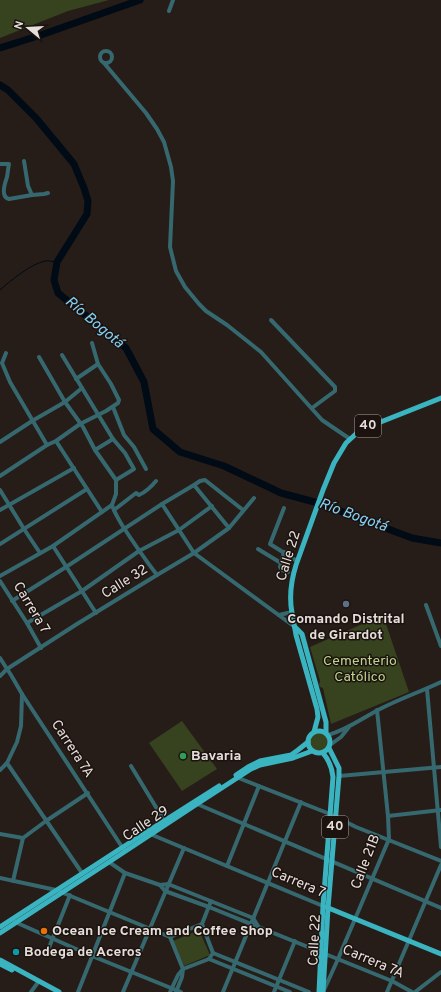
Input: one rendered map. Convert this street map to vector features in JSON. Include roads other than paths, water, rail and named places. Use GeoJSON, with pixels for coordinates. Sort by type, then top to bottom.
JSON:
{"type":"FeatureCollection","features":[{"type":"Feature","properties":{"kind":"main road","name":"40"},"geometry":{"type":"LineString","coordinates":[[350,439],[368,426],[441,398]]}},
{"type":"Feature","properties":{"kind":"main road","name":"Calle 22"},"geometry":{"type":"LineString","coordinates":[[314,732],[318,717],[317,709],[296,635],[291,602],[291,584],[297,561],[334,463],[350,439]]}},
{"type":"Feature","properties":{"kind":"main road","name":"Calle 22"},"geometry":{"type":"LineString","coordinates":[[295,627],[302,634],[326,722],[327,734]]}},
{"type":"Feature","properties":{"kind":"main road"},"geometry":{"type":"LineString","coordinates":[[314,732],[320,730],[327,734]]}},
{"type":"Feature","properties":{"kind":"main road","name":"40"},"geometry":{"type":"LineString","coordinates":[[308,742],[310,736],[314,732]]}},
{"type":"Feature","properties":{"kind":"main road","name":"40"},"geometry":{"type":"LineString","coordinates":[[327,734],[331,740],[330,747]]}},
{"type":"Feature","properties":{"kind":"main road"},"geometry":{"type":"LineString","coordinates":[[308,742],[312,751],[320,753],[330,747]]}},
{"type":"Feature","properties":{"kind":"main road","name":"Calle 29"},"geometry":{"type":"LineString","coordinates":[[165,823],[197,804],[248,767],[260,762],[291,754],[308,742]]}},
{"type":"Feature","properties":{"kind":"main road","name":"Calle 22"},"geometry":{"type":"LineString","coordinates":[[329,860],[336,816],[339,776],[338,768],[330,747]]}},
{"type":"Feature","properties":{"kind":"main road","name":"Calle 29"},"geometry":{"type":"LineString","coordinates":[[0,927],[82,873],[124,849],[236,777],[260,765],[293,758],[312,751]]}},
{"type":"Feature","properties":{"kind":"main road","name":"Calle 22"},"geometry":{"type":"LineString","coordinates":[[322,991],[333,777],[329,760],[323,752]]}},
{"type":"Feature","properties":{"kind":"main road","name":"Calle 29"},"geometry":{"type":"LineString","coordinates":[[0,933],[110,862],[124,849]]}},
{"type":"Feature","properties":{"kind":"main road","name":"Carrera 7"},"geometry":{"type":"LineString","coordinates":[[326,907],[441,954]]}},
{"type":"Feature","properties":{"kind":"main road"},"geometry":{"type":"LineString","coordinates":[[2,963],[59,992]]}},
{"type":"Feature","properties":{"kind":"main road"},"geometry":{"type":"LineString","coordinates":[[38,982],[52,992]]}},
{"type":"Feature","properties":{"kind":"street"},"geometry":{"type":"LineString","coordinates":[[169,10],[173,0]]}},
{"type":"Feature","properties":{"kind":"street"},"geometry":{"type":"LineString","coordinates":[[104,62],[146,114],[164,142],[173,181],[170,247],[176,271],[180,280],[191,295],[206,311],[227,325],[261,352],[322,420],[350,439]]}},
{"type":"Feature","properties":{"kind":"street"},"geometry":{"type":"LineString","coordinates":[[24,161],[28,186],[32,195]]}},
{"type":"Feature","properties":{"kind":"street"},"geometry":{"type":"LineString","coordinates":[[0,164],[9,164],[7,178],[3,188],[4,196],[6,198],[9,199],[48,193]]}},
{"type":"Feature","properties":{"kind":"street"},"geometry":{"type":"LineString","coordinates":[[271,320],[336,387],[335,391],[312,408]]}},
{"type":"Feature","properties":{"kind":"street"},"geometry":{"type":"LineString","coordinates":[[0,476],[80,424],[118,404],[119,400],[111,384],[98,364],[92,343]]}},
{"type":"Feature","properties":{"kind":"street"},"geometry":{"type":"LineString","coordinates":[[6,353],[2,362],[10,382],[47,445]]}},
{"type":"Feature","properties":{"kind":"street"},"geometry":{"type":"LineString","coordinates":[[62,355],[114,439],[125,453],[134,470],[116,480]]}},
{"type":"Feature","properties":{"kind":"street"},"geometry":{"type":"LineString","coordinates":[[0,576],[53,546],[112,505],[116,494],[116,480],[95,450],[39,357]]}},
{"type":"Feature","properties":{"kind":"street"},"geometry":{"type":"LineString","coordinates":[[76,379],[98,364]]}},
{"type":"Feature","properties":{"kind":"street"},"geometry":{"type":"LineString","coordinates":[[0,442],[65,402],[82,388]]}},
{"type":"Feature","properties":{"kind":"street"},"geometry":{"type":"LineString","coordinates":[[113,407],[124,436],[134,447],[146,470]]}},
{"type":"Feature","properties":{"kind":"street"},"geometry":{"type":"LineString","coordinates":[[95,450],[114,439]]}},
{"type":"Feature","properties":{"kind":"street"},"geometry":{"type":"LineString","coordinates":[[56,441],[102,512]]}},
{"type":"Feature","properties":{"kind":"street"},"geometry":{"type":"LineString","coordinates":[[0,510],[74,468]]}},
{"type":"Feature","properties":{"kind":"street"},"geometry":{"type":"LineString","coordinates":[[12,601],[200,481],[205,480],[244,510]]}},
{"type":"Feature","properties":{"kind":"street"},"geometry":{"type":"LineString","coordinates":[[114,510],[136,493],[139,495],[148,490],[156,481]]}},
{"type":"Feature","properties":{"kind":"street"},"geometry":{"type":"LineString","coordinates":[[194,485],[228,528]]}},
{"type":"Feature","properties":{"kind":"street"},"geometry":{"type":"LineString","coordinates":[[0,544],[87,489]]}},
{"type":"Feature","properties":{"kind":"street"},"geometry":{"type":"LineString","coordinates":[[0,490],[40,553]]}},
{"type":"Feature","properties":{"kind":"street","name":"Calle 32"},"geometry":{"type":"LineString","coordinates":[[0,676],[7,669],[194,553],[228,528],[254,498]]}},
{"type":"Feature","properties":{"kind":"street"},"geometry":{"type":"LineString","coordinates":[[162,504],[194,553],[295,627]]}},
{"type":"Feature","properties":{"kind":"street"},"geometry":{"type":"LineString","coordinates":[[112,505],[139,551],[157,575]]}},
{"type":"Feature","properties":{"kind":"street"},"geometry":{"type":"LineString","coordinates":[[26,623],[82,591],[139,551],[179,530],[212,506]]}},
{"type":"Feature","properties":{"kind":"street"},"geometry":{"type":"LineString","coordinates":[[284,508],[270,544],[297,561]]}},
{"type":"Feature","properties":{"kind":"street"},"geometry":{"type":"LineString","coordinates":[[53,546],[96,613]]}},
{"type":"Feature","properties":{"kind":"street"},"geometry":{"type":"LineString","coordinates":[[258,549],[281,563]]}},
{"type":"Feature","properties":{"kind":"street"},"geometry":{"type":"LineString","coordinates":[[284,552],[280,566],[282,570],[288,572]]}},
{"type":"Feature","properties":{"kind":"street","name":"Carrera 7"},"geometry":{"type":"LineString","coordinates":[[0,581],[41,648]]}},
{"type":"Feature","properties":{"kind":"street"},"geometry":{"type":"LineString","coordinates":[[426,606],[441,646]]}},
{"type":"Feature","properties":{"kind":"street"},"geometry":{"type":"LineString","coordinates":[[278,615],[292,612]]}},
{"type":"Feature","properties":{"kind":"street","name":"Carrera 7A"},"geometry":{"type":"LineString","coordinates":[[0,658],[124,849]]}},
{"type":"Feature","properties":{"kind":"street"},"geometry":{"type":"LineString","coordinates":[[0,671],[7,669]]}},
{"type":"Feature","properties":{"kind":"street"},"geometry":{"type":"LineString","coordinates":[[327,734],[339,732],[377,710],[441,682]]}},
{"type":"Feature","properties":{"kind":"street"},"geometry":{"type":"LineString","coordinates":[[427,689],[439,810],[441,847]]}},
{"type":"Feature","properties":{"kind":"street"},"geometry":{"type":"LineString","coordinates":[[0,770],[7,763],[18,742],[21,726],[22,694]]}},
{"type":"Feature","properties":{"kind":"street","name":"Calle 21B"},"geometry":{"type":"LineString","coordinates":[[322,991],[338,959],[389,839],[384,772],[377,710]]}},
{"type":"Feature","properties":{"kind":"street"},"geometry":{"type":"LineString","coordinates":[[330,747],[351,726]]}},
{"type":"Feature","properties":{"kind":"street"},"geometry":{"type":"LineString","coordinates":[[7,763],[82,873]]}},
{"type":"Feature","properties":{"kind":"street"},"geometry":{"type":"LineString","coordinates":[[130,766],[165,823]]}},
{"type":"Feature","properties":{"kind":"street"},"geometry":{"type":"LineString","coordinates":[[339,776],[441,767]]}},
{"type":"Feature","properties":{"kind":"street"},"geometry":{"type":"LineString","coordinates":[[236,777],[336,816],[356,827],[441,861]]}},
{"type":"Feature","properties":{"kind":"street"},"geometry":{"type":"LineString","coordinates":[[227,866],[259,786]]}},
{"type":"Feature","properties":{"kind":"street"},"geometry":{"type":"LineString","coordinates":[[13,881],[23,838],[88,793]]}},
{"type":"Feature","properties":{"kind":"street"},"geometry":{"type":"LineString","coordinates":[[223,992],[300,802]]}},
{"type":"Feature","properties":{"kind":"street"},"geometry":{"type":"LineString","coordinates":[[197,804],[441,908]]}},
{"type":"Feature","properties":{"kind":"street"},"geometry":{"type":"LineString","coordinates":[[388,816],[439,810]]}},
{"type":"Feature","properties":{"kind":"street","name":"Carrera 7"},"geometry":{"type":"LineString","coordinates":[[149,833],[326,907]]}},
{"type":"Feature","properties":{"kind":"street"},"geometry":{"type":"LineString","coordinates":[[0,834],[23,838]]}},
{"type":"Feature","properties":{"kind":"street"},"geometry":{"type":"LineString","coordinates":[[123,992],[184,848]]}},
{"type":"Feature","properties":{"kind":"street"},"geometry":{"type":"LineString","coordinates":[[110,862],[126,873],[160,885],[168,884],[253,918],[258,926]]}},
{"type":"Feature","properties":{"kind":"street"},"geometry":{"type":"LineString","coordinates":[[388,992],[441,865]]}},
{"type":"Feature","properties":{"kind":"street"},"geometry":{"type":"LineString","coordinates":[[78,992],[126,873]]}},
{"type":"Feature","properties":{"kind":"street"},"geometry":{"type":"LineString","coordinates":[[0,878],[63,892],[170,937],[202,924]]}},
{"type":"Feature","properties":{"kind":"street","name":"Carrera 7A"},"geometry":{"type":"LineString","coordinates":[[160,885],[165,891],[295,941],[392,981],[412,992]]}},
{"type":"Feature","properties":{"kind":"street"},"geometry":{"type":"LineString","coordinates":[[48,950],[70,895]]}},
{"type":"Feature","properties":{"kind":"street"},"geometry":{"type":"LineString","coordinates":[[210,901],[202,924],[213,953],[308,992]]}},
{"type":"Feature","properties":{"kind":"street"},"geometry":{"type":"LineString","coordinates":[[11,920],[171,990],[178,991],[183,969],[170,937]]}},
{"type":"Feature","properties":{"kind":"street"},"geometry":{"type":"LineString","coordinates":[[274,992],[295,941]]}},
{"type":"Feature","properties":{"kind":"street"},"geometry":{"type":"LineString","coordinates":[[171,990],[178,975],[183,969],[210,958],[213,953]]}},
{"type":"Feature","properties":{"kind":"street"},"geometry":{"type":"LineString","coordinates":[[210,958],[290,992]]}},
{"type":"Feature","properties":{"kind":"street"},"geometry":{"type":"LineString","coordinates":[[415,992],[441,972]]}},
{"type":"Feature","properties":{"kind":"street"},"geometry":{"type":"LineString","coordinates":[[31,992],[38,982]]}},
{"type":"Feature","properties":{"kind":"waterway","name":"Río Bogotá"},"geometry":{"type":"LineString","coordinates":[[0,48],[140,0]]}},
{"type":"Feature","properties":{"kind":"waterway","name":"Río Bogotá"},"geometry":{"type":"LineString","coordinates":[[0,85],[8,90],[36,118],[74,164],[88,201],[87,214],[57,262],[54,280],[58,293],[126,348],[144,382],[153,429],[180,452],[224,466],[281,493],[322,504],[412,538],[441,543]]}},
{"type":"Feature","properties":{"kind":"waterway"},"geometry":{"type":"LineString","coordinates":[[0,290],[15,277],[34,265],[46,261],[57,262]]}},
{"type":"Feature","properties":{"kind":"place","name":"Comando Distrital de Girardot"},"geometry":{"type":"Point","coordinates":[346,604]}},
{"type":"Feature","properties":{"kind":"place","name":"Bavaria"},"geometry":{"type":"Point","coordinates":[183,756]}},
{"type":"Feature","properties":{"kind":"place","name":"Ocean Ice Cream and Coffee Shop"},"geometry":{"type":"Point","coordinates":[44,931]}},
{"type":"Feature","properties":{"kind":"place","name":"Bodega de Aceros"},"geometry":{"type":"Point","coordinates":[16,952]}},
{"type":"Feature","properties":{"kind":"park label","name":"Cementerio Católico"},"geometry":{"type":"Point","coordinates":[360,670]}}]}
